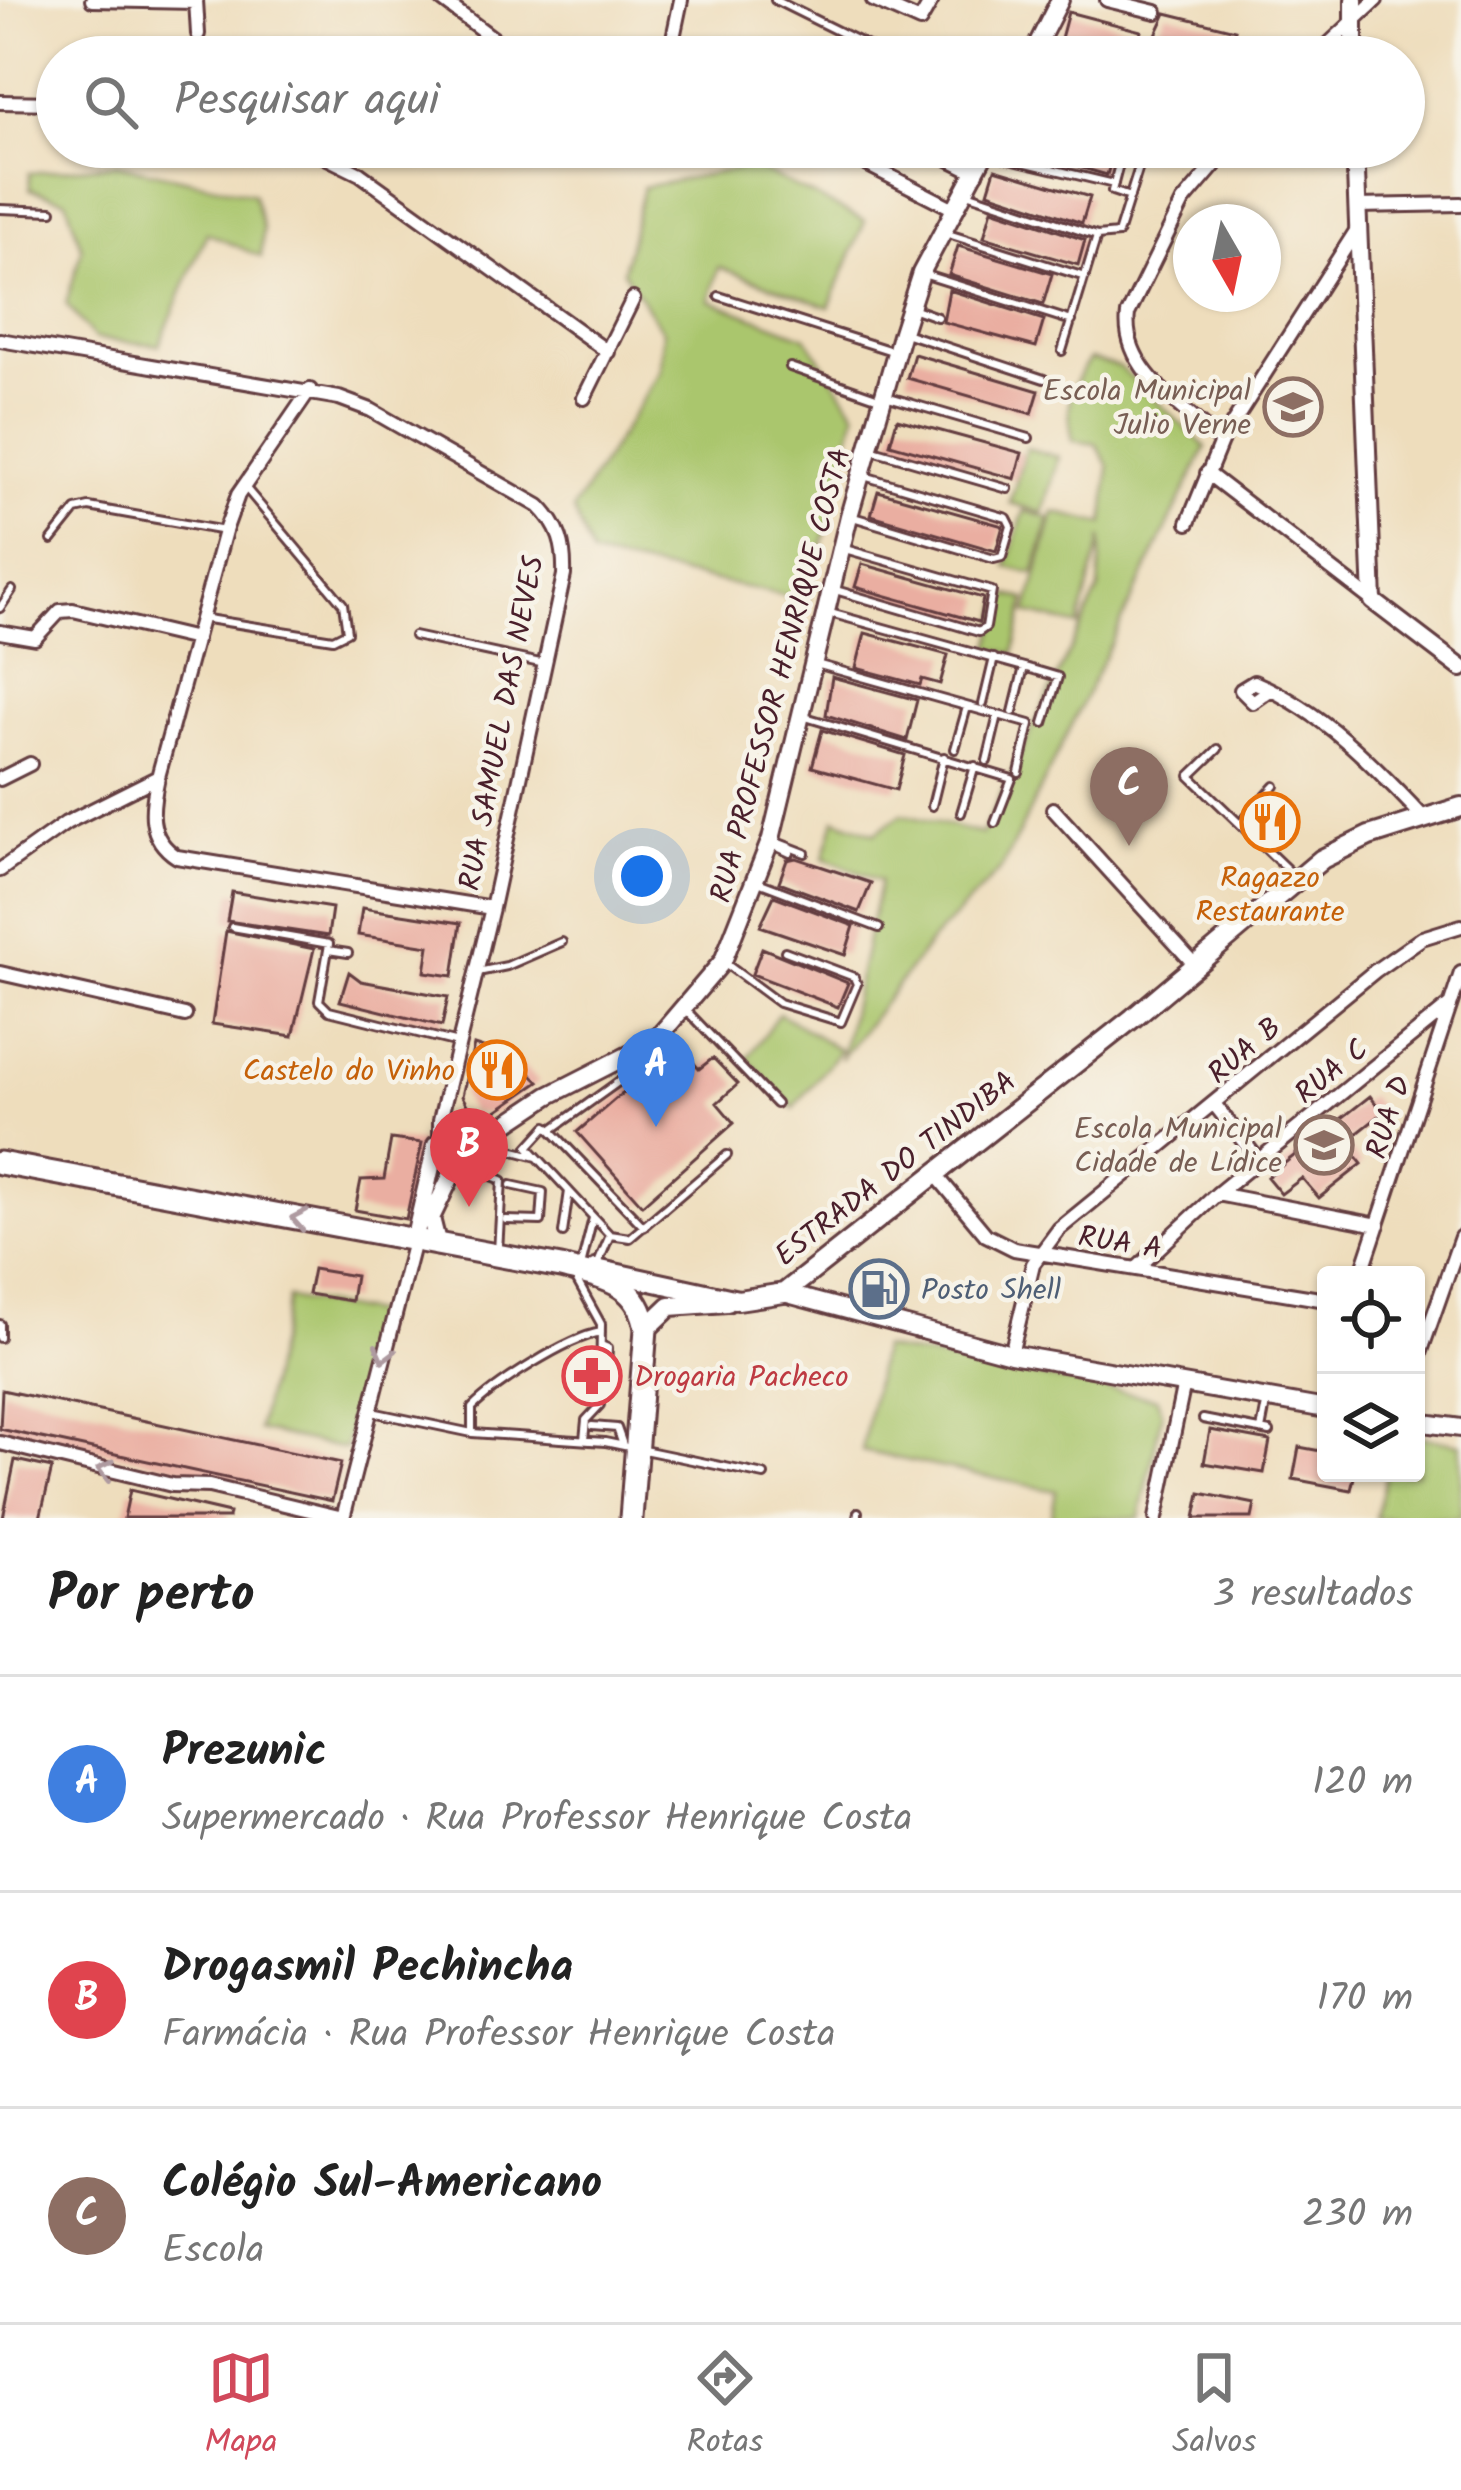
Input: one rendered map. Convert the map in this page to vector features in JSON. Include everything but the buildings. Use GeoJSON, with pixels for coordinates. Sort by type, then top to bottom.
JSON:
{"type":"FeatureCollection","features":[{"type":"Feature","properties":{"kind":"main road","name":"ESTRADA DO TINDIBA"},"geometry":{"type":"LineString","coordinates":[[0,1163],[738,1300],[784,1294],[1297,878],[1343,846],[1461,806]]}},
{"type":"Feature","properties":{"kind":"main road"},"geometry":{"type":"LineString","coordinates":[[577,1268],[633,1292],[646,1329],[630,1446],[631,1518]]}},
{"type":"Feature","properties":{"kind":"main road"},"geometry":{"type":"LineString","coordinates":[[646,1329],[670,1306],[738,1300]]}},
{"type":"Feature","properties":{"kind":"street"},"geometry":{"type":"LineString","coordinates":[[92,0],[196,1],[198,34]]}},
{"type":"Feature","properties":{"kind":"street"},"geometry":{"type":"LineString","coordinates":[[442,0],[490,36]]}},
{"type":"Feature","properties":{"kind":"street"},"geometry":{"type":"LineString","coordinates":[[673,36],[681,0]]}},
{"type":"Feature","properties":{"kind":"street"},"geometry":{"type":"LineString","coordinates":[[873,0],[920,21],[932,0]]}},
{"type":"Feature","properties":{"kind":"street"},"geometry":{"type":"LineString","coordinates":[[1107,0],[1156,13]]}},
{"type":"Feature","properties":{"kind":"street"},"geometry":{"type":"LineString","coordinates":[[1354,0],[1354,36]]}},
{"type":"Feature","properties":{"kind":"street"},"geometry":{"type":"LineString","coordinates":[[1337,36],[1376,0]]}},
{"type":"Feature","properties":{"kind":"street"},"geometry":{"type":"LineString","coordinates":[[1040,36],[1054,2]]}},
{"type":"Feature","properties":{"kind":"street"},"geometry":{"type":"LineString","coordinates":[[0,102],[36,103]]}},
{"type":"Feature","properties":{"kind":"street"},"geometry":{"type":"LineString","coordinates":[[348,168],[608,352]]}},
{"type":"Feature","properties":{"kind":"street"},"geometry":{"type":"LineString","coordinates":[[874,168],[956,210]]}},
{"type":"Feature","properties":{"kind":"street"},"geometry":{"type":"LineString","coordinates":[[967,168],[977,173]]}},
{"type":"Feature","properties":{"kind":"street","name":"RUA PROFESSOR HENRIQUE COSTA"},"geometry":{"type":"LineString","coordinates":[[438,1246],[431,1218],[460,1165],[548,1096],[630,1058],[686,1010],[723,961],[770,842],[849,516],[902,332],[921,274],[979,168]]}},
{"type":"Feature","properties":{"kind":"street"},"geometry":{"type":"LineString","coordinates":[[1214,168],[1174,218],[1128,314],[1126,330],[1141,367],[1221,442]]}},
{"type":"Feature","properties":{"kind":"street"},"geometry":{"type":"LineString","coordinates":[[1356,168],[1373,601]]}},
{"type":"Feature","properties":{"kind":"street"},"geometry":{"type":"LineString","coordinates":[[1358,206],[1461,204]]}},
{"type":"Feature","properties":{"kind":"street"},"geometry":{"type":"LineString","coordinates":[[1188,523],[1221,442],[1356,231]]}},
{"type":"Feature","properties":{"kind":"street"},"geometry":{"type":"LineString","coordinates":[[584,398],[633,299]]}},
{"type":"Feature","properties":{"kind":"street","name":"RUA SAMUEL DAS NEVES"},"geometry":{"type":"LineString","coordinates":[[0,340],[310,390],[371,410],[539,506],[561,536],[564,575],[449,1094],[448,1144],[414,1241],[343,1518]]}},
{"type":"Feature","properties":{"kind":"street"},"geometry":{"type":"LineString","coordinates":[[310,390],[244,486],[225,530],[158,777],[151,813],[161,847],[176,857],[493,908]]}},
{"type":"Feature","properties":{"kind":"street"},"geometry":{"type":"LineString","coordinates":[[1207,473],[1461,668]]}},
{"type":"Feature","properties":{"kind":"street"},"geometry":{"type":"LineString","coordinates":[[0,632],[35,638],[60,611],[73,610],[196,639]]}},
{"type":"Feature","properties":{"kind":"street"},"geometry":{"type":"LineString","coordinates":[[1270,690],[1344,739],[1422,816]]}},
{"type":"Feature","properties":{"kind":"street"},"geometry":{"type":"LineString","coordinates":[[0,778],[30,764]]}},
{"type":"Feature","properties":{"kind":"street"},"geometry":{"type":"LineString","coordinates":[[0,870],[66,823],[158,777]]}},
{"type":"Feature","properties":{"kind":"street"},"geometry":{"type":"LineString","coordinates":[[1053,809],[1195,965]]}},
{"type":"Feature","properties":{"kind":"street","name":"RUA B"},"geometry":{"type":"LineString","coordinates":[[1038,1253],[1097,1195],[1398,954],[1422,938],[1461,926]]}},
{"type":"Feature","properties":{"kind":"street","name":"RUA D"},"geometry":{"type":"LineString","coordinates":[[1364,1266],[1461,973]]}},
{"type":"Feature","properties":{"kind":"street"},"geometry":{"type":"LineString","coordinates":[[0,974],[185,1015]]}},
{"type":"Feature","properties":{"kind":"street","name":"RUA C"},"geometry":{"type":"LineString","coordinates":[[1136,1270],[1216,1194],[1450,1005]]}},
{"type":"Feature","properties":{"kind":"street"},"geometry":{"type":"LineString","coordinates":[[1215,1105],[1259,1161]]}},
{"type":"Feature","properties":{"kind":"street","name":"RUA PROFESSOR HENRIQUE COSTA"},"geometry":{"type":"LineString","coordinates":[[448,1144],[507,1124]]}},
{"type":"Feature","properties":{"kind":"street"},"geometry":{"type":"LineString","coordinates":[[448,1144],[460,1165],[444,1168],[448,1144]]}},
{"type":"Feature","properties":{"kind":"street","name":"RUA A"},"geometry":{"type":"LineString","coordinates":[[936,1175],[986,1235],[1014,1249],[1317,1299]]}},
{"type":"Feature","properties":{"kind":"street"},"geometry":{"type":"LineString","coordinates":[[1216,1194],[1378,1225]]}},
{"type":"Feature","properties":{"kind":"street"},"geometry":{"type":"LineString","coordinates":[[1425,1341],[1461,1237]]}},
{"type":"Feature","properties":{"kind":"street"},"geometry":{"type":"LineString","coordinates":[[1011,1354],[1038,1253]]}},
{"type":"Feature","properties":{"kind":"street"},"geometry":{"type":"LineString","coordinates":[[784,1294],[1011,1354],[1267,1403],[1317,1408]]}},
{"type":"Feature","properties":{"kind":"street"},"geometry":{"type":"LineString","coordinates":[[1425,1320],[1432,1322]]}},
{"type":"Feature","properties":{"kind":"street"},"geometry":{"type":"LineString","coordinates":[[1156,1518],[1183,1388]]}},
{"type":"Feature","properties":{"kind":"street"},"geometry":{"type":"LineString","coordinates":[[1425,1423],[1461,1428]]}},
{"type":"Feature","properties":{"kind":"street"},"geometry":{"type":"LineString","coordinates":[[0,1443],[172,1485],[209,1486],[343,1518]]}},
{"type":"Feature","properties":{"kind":"lane"},"geometry":{"type":"LineString","coordinates":[[775,0],[848,36]]}},
{"type":"Feature","properties":{"kind":"lane"},"geometry":{"type":"LineString","coordinates":[[1054,168],[1114,184]]}},
{"type":"Feature","properties":{"kind":"lane"},"geometry":{"type":"LineString","coordinates":[[1116,168],[1112,191],[1132,197]]}},
{"type":"Feature","properties":{"kind":"lane"},"geometry":{"type":"LineString","coordinates":[[967,193],[1097,236],[1116,237],[1139,168]]}},
{"type":"Feature","properties":{"kind":"lane"},"geometry":{"type":"LineString","coordinates":[[0,209],[52,211]]}},
{"type":"Feature","properties":{"kind":"lane"},"geometry":{"type":"LineString","coordinates":[[944,233],[1085,277]]}},
{"type":"Feature","properties":{"kind":"lane"},"geometry":{"type":"LineString","coordinates":[[1062,352],[1097,236]]}},
{"type":"Feature","properties":{"kind":"lane"},"geometry":{"type":"LineString","coordinates":[[921,274],[1072,321]]}},
{"type":"Feature","properties":{"kind":"lane"},"geometry":{"type":"LineString","coordinates":[[718,296],[896,352]]}},
{"type":"Feature","properties":{"kind":"lane"},"geometry":{"type":"LineString","coordinates":[[910,308],[937,317]]}},
{"type":"Feature","properties":{"kind":"lane"},"geometry":{"type":"LineString","coordinates":[[902,332],[1044,379]]}},
{"type":"Feature","properties":{"kind":"lane"},"geometry":{"type":"LineString","coordinates":[[790,367],[1029,438]]}},
{"type":"Feature","properties":{"kind":"lane"},"geometry":{"type":"LineString","coordinates":[[868,449],[1008,489]]}},
{"type":"Feature","properties":{"kind":"lane"},"geometry":{"type":"LineString","coordinates":[[849,516],[994,559],[1002,557],[1011,526],[1007,518],[860,475]]}},
{"type":"Feature","properties":{"kind":"lane"},"geometry":{"type":"LineString","coordinates":[[201,619],[333,639],[347,632],[343,604],[244,486]]}},
{"type":"Feature","properties":{"kind":"lane"},"geometry":{"type":"LineString","coordinates":[[52,540],[76,510],[89,507],[225,530]]}},
{"type":"Feature","properties":{"kind":"lane"},"geometry":{"type":"LineString","coordinates":[[832,590],[980,632],[986,627],[994,596],[988,590],[842,548]]}},
{"type":"Feature","properties":{"kind":"lane"},"geometry":{"type":"LineString","coordinates":[[0,608],[12,590]]}},
{"type":"Feature","properties":{"kind":"lane"},"geometry":{"type":"LineString","coordinates":[[827,613],[1058,677],[1044,723]]}},
{"type":"Feature","properties":{"kind":"lane"},"geometry":{"type":"LineString","coordinates":[[414,636],[544,664]]}},
{"type":"Feature","properties":{"kind":"lane"},"geometry":{"type":"LineString","coordinates":[[982,704],[994,658]]}},
{"type":"Feature","properties":{"kind":"lane"},"geometry":{"type":"LineString","coordinates":[[814,663],[1030,724],[1018,772]]}},
{"type":"Feature","properties":{"kind":"lane"},"geometry":{"type":"LineString","coordinates":[[1013,712],[1024,668]]}},
{"type":"Feature","properties":{"kind":"lane"},"geometry":{"type":"LineString","coordinates":[[955,749],[968,707]]}},
{"type":"Feature","properties":{"kind":"lane"},"geometry":{"type":"LineString","coordinates":[[802,716],[1012,778],[995,823]]}},
{"type":"Feature","properties":{"kind":"lane"},"geometry":{"type":"LineString","coordinates":[[987,761],[998,716]]}},
{"type":"Feature","properties":{"kind":"lane"},"geometry":{"type":"LineString","coordinates":[[1218,749],[1190,776],[1297,878]]}},
{"type":"Feature","properties":{"kind":"lane"},"geometry":{"type":"LineString","coordinates":[[932,806],[944,757]]}},
{"type":"Feature","properties":{"kind":"lane"},"geometry":{"type":"LineString","coordinates":[[961,813],[975,766]]}},
{"type":"Feature","properties":{"kind":"lane"},"geometry":{"type":"LineString","coordinates":[[1240,824],[1275,786]]}},
{"type":"Feature","properties":{"kind":"lane"},"geometry":{"type":"LineString","coordinates":[[770,842],[790,853]]}},
{"type":"Feature","properties":{"kind":"lane"},"geometry":{"type":"LineString","coordinates":[[770,842],[805,853]]}},
{"type":"Feature","properties":{"kind":"lane"},"geometry":{"type":"LineString","coordinates":[[758,882],[879,928]]}},
{"type":"Feature","properties":{"kind":"lane"},"geometry":{"type":"LineString","coordinates":[[232,927],[329,944],[323,1008],[461,1044]]}},
{"type":"Feature","properties":{"kind":"lane"},"geometry":{"type":"LineString","coordinates":[[478,972],[507,966],[562,941]]}},
{"type":"Feature","properties":{"kind":"lane"},"geometry":{"type":"LineString","coordinates":[[328,950],[348,953]]}},
{"type":"Feature","properties":{"kind":"lane"},"geometry":{"type":"LineString","coordinates":[[723,961],[779,1003],[832,1023],[842,1022],[857,984],[854,976],[785,951]]}},
{"type":"Feature","properties":{"kind":"lane"},"geometry":{"type":"LineString","coordinates":[[686,1010],[776,1104]]}},
{"type":"Feature","properties":{"kind":"lane"},"geometry":{"type":"LineString","coordinates":[[554,1128],[646,1062]]}},
{"type":"Feature","properties":{"kind":"lane"},"geometry":{"type":"LineString","coordinates":[[644,1227],[554,1128],[547,1126],[527,1144],[610,1235],[626,1240],[644,1227],[727,1155]]}},
{"type":"Feature","properties":{"kind":"lane"},"geometry":{"type":"LineString","coordinates":[[488,1144],[537,1157]]}},
{"type":"Feature","properties":{"kind":"lane"},"geometry":{"type":"LineString","coordinates":[[460,1165],[502,1180],[498,1255]]}},
{"type":"Feature","properties":{"kind":"lane"},"geometry":{"type":"LineString","coordinates":[[506,1220],[538,1224],[542,1209],[543,1192],[511,1185]]}},
{"type":"Feature","properties":{"kind":"lane"},"geometry":{"type":"LineString","coordinates":[[563,1233],[568,1191]]}},
{"type":"Feature","properties":{"kind":"lane"},"geometry":{"type":"LineString","coordinates":[[542,1209],[564,1211]]}},
{"type":"Feature","properties":{"kind":"lane"},"geometry":{"type":"LineString","coordinates":[[584,1441],[586,1420],[600,1405],[602,1332],[577,1268],[593,1218]]}},
{"type":"Feature","properties":{"kind":"lane"},"geometry":{"type":"LineString","coordinates":[[577,1268],[610,1235]]}},
{"type":"Feature","properties":{"kind":"lane"},"geometry":{"type":"LineString","coordinates":[[0,1324],[0,1338]]}},
{"type":"Feature","properties":{"kind":"lane"},"geometry":{"type":"LineString","coordinates":[[472,1433],[472,1408],[483,1398],[522,1375],[538,1358],[602,1332]]}},
{"type":"Feature","properties":{"kind":"lane"},"geometry":{"type":"LineString","coordinates":[[602,1346],[608,1348],[607,1366]]}},
{"type":"Feature","properties":{"kind":"lane"},"geometry":{"type":"LineString","coordinates":[[1203,1419],[1265,1431],[1267,1403]]}},
{"type":"Feature","properties":{"kind":"lane"},"geometry":{"type":"LineString","coordinates":[[369,1411],[472,1433],[630,1446],[764,1475]]}},
{"type":"Feature","properties":{"kind":"lane"},"geometry":{"type":"LineString","coordinates":[[592,1426],[617,1428],[630,1446]]}},
{"type":"Feature","properties":{"kind":"green space"},"geometry":{"type":"Polygon","coordinates":[[[134,168],[253,194],[263,229],[261,257],[207,233],[159,345],[95,339],[66,304],[82,249],[66,200],[30,189],[29,173],[134,168]]]}},
{"type":"Feature","properties":{"kind":"green space"},"geometry":{"type":"Polygon","coordinates":[[[756,168],[865,221],[829,307],[719,267],[709,300],[806,337],[856,413],[808,600],[592,556],[573,510],[661,370],[663,331],[623,271],[643,187],[756,168]]]}},
{"type":"Feature","properties":{"kind":"green space"},"geometry":{"type":"Polygon","coordinates":[[[1090,359],[1120,367],[1206,447],[1002,868],[931,941],[841,1059],[880,881],[824,858],[835,819],[875,833],[902,814],[982,834],[1099,589],[1102,537],[1078,626],[1027,613],[1054,512],[1104,524],[1109,466],[1096,444],[1073,441],[1069,418],[1073,388],[1090,359]]]}},
{"type":"Feature","properties":{"kind":"green space"},"geometry":{"type":"Polygon","coordinates":[[[1026,448],[1059,457],[1043,513],[1010,503],[1026,448]]]}},
{"type":"Feature","properties":{"kind":"green space"},"geometry":{"type":"Polygon","coordinates":[[[1024,511],[1050,518],[1034,574],[1007,567],[1024,511]]]}},
{"type":"Feature","properties":{"kind":"green space"},"geometry":{"type":"Polygon","coordinates":[[[1003,594],[1026,599],[1014,654],[990,648],[1003,594]]]}},
{"type":"Feature","properties":{"kind":"green space"},"geometry":{"type":"Polygon","coordinates":[[[779,1013],[840,1050],[794,1108],[747,1059],[779,1013]]]}},
{"type":"Feature","properties":{"kind":"green space"},"geometry":{"type":"Polygon","coordinates":[[[288,1298],[377,1314],[345,1449],[258,1430],[288,1298]]]}},
{"type":"Feature","properties":{"kind":"green space"},"geometry":{"type":"Polygon","coordinates":[[[881,1348],[1157,1398],[1162,1412],[1140,1518],[1051,1518],[1056,1491],[862,1451],[881,1348]]]}},
{"type":"Feature","properties":{"kind":"green space"},"geometry":{"type":"Polygon","coordinates":[[[1425,1438],[1461,1444],[1461,1518],[1375,1518],[1384,1482],[1425,1482],[1425,1438]]]}},
{"type":"Feature","properties":{"kind":"place","name":"Escola Municipal Julio Verne"},"geometry":{"type":"Point","coordinates":[1293,407]}},
{"type":"Feature","properties":{"kind":"place","name":"Ragazzo Restaurante"},"geometry":{"type":"Point","coordinates":[1270,822]}},
{"type":"Feature","properties":{"kind":"place","name":"Colégio Sul-Americano"},"geometry":{"type":"Point","coordinates":[1129,846]}},
{"type":"Feature","properties":{"kind":"place","name":"Castelo do Vinho"},"geometry":{"type":"Point","coordinates":[497,1070]}},
{"type":"Feature","properties":{"kind":"place","name":"Prezunic"},"geometry":{"type":"Point","coordinates":[656,1127]}},
{"type":"Feature","properties":{"kind":"place","name":"Escola Municipal Cidade de Lídice"},"geometry":{"type":"Point","coordinates":[1324,1145]}},
{"type":"Feature","properties":{"kind":"place","name":"Drogasmil Pechincha"},"geometry":{"type":"Point","coordinates":[469,1207]}},
{"type":"Feature","properties":{"kind":"place","name":"Posto Shell"},"geometry":{"type":"Point","coordinates":[879,1289]}},
{"type":"Feature","properties":{"kind":"place","name":"Drogaria Pacheco"},"geometry":{"type":"Point","coordinates":[592,1376]}}]}
